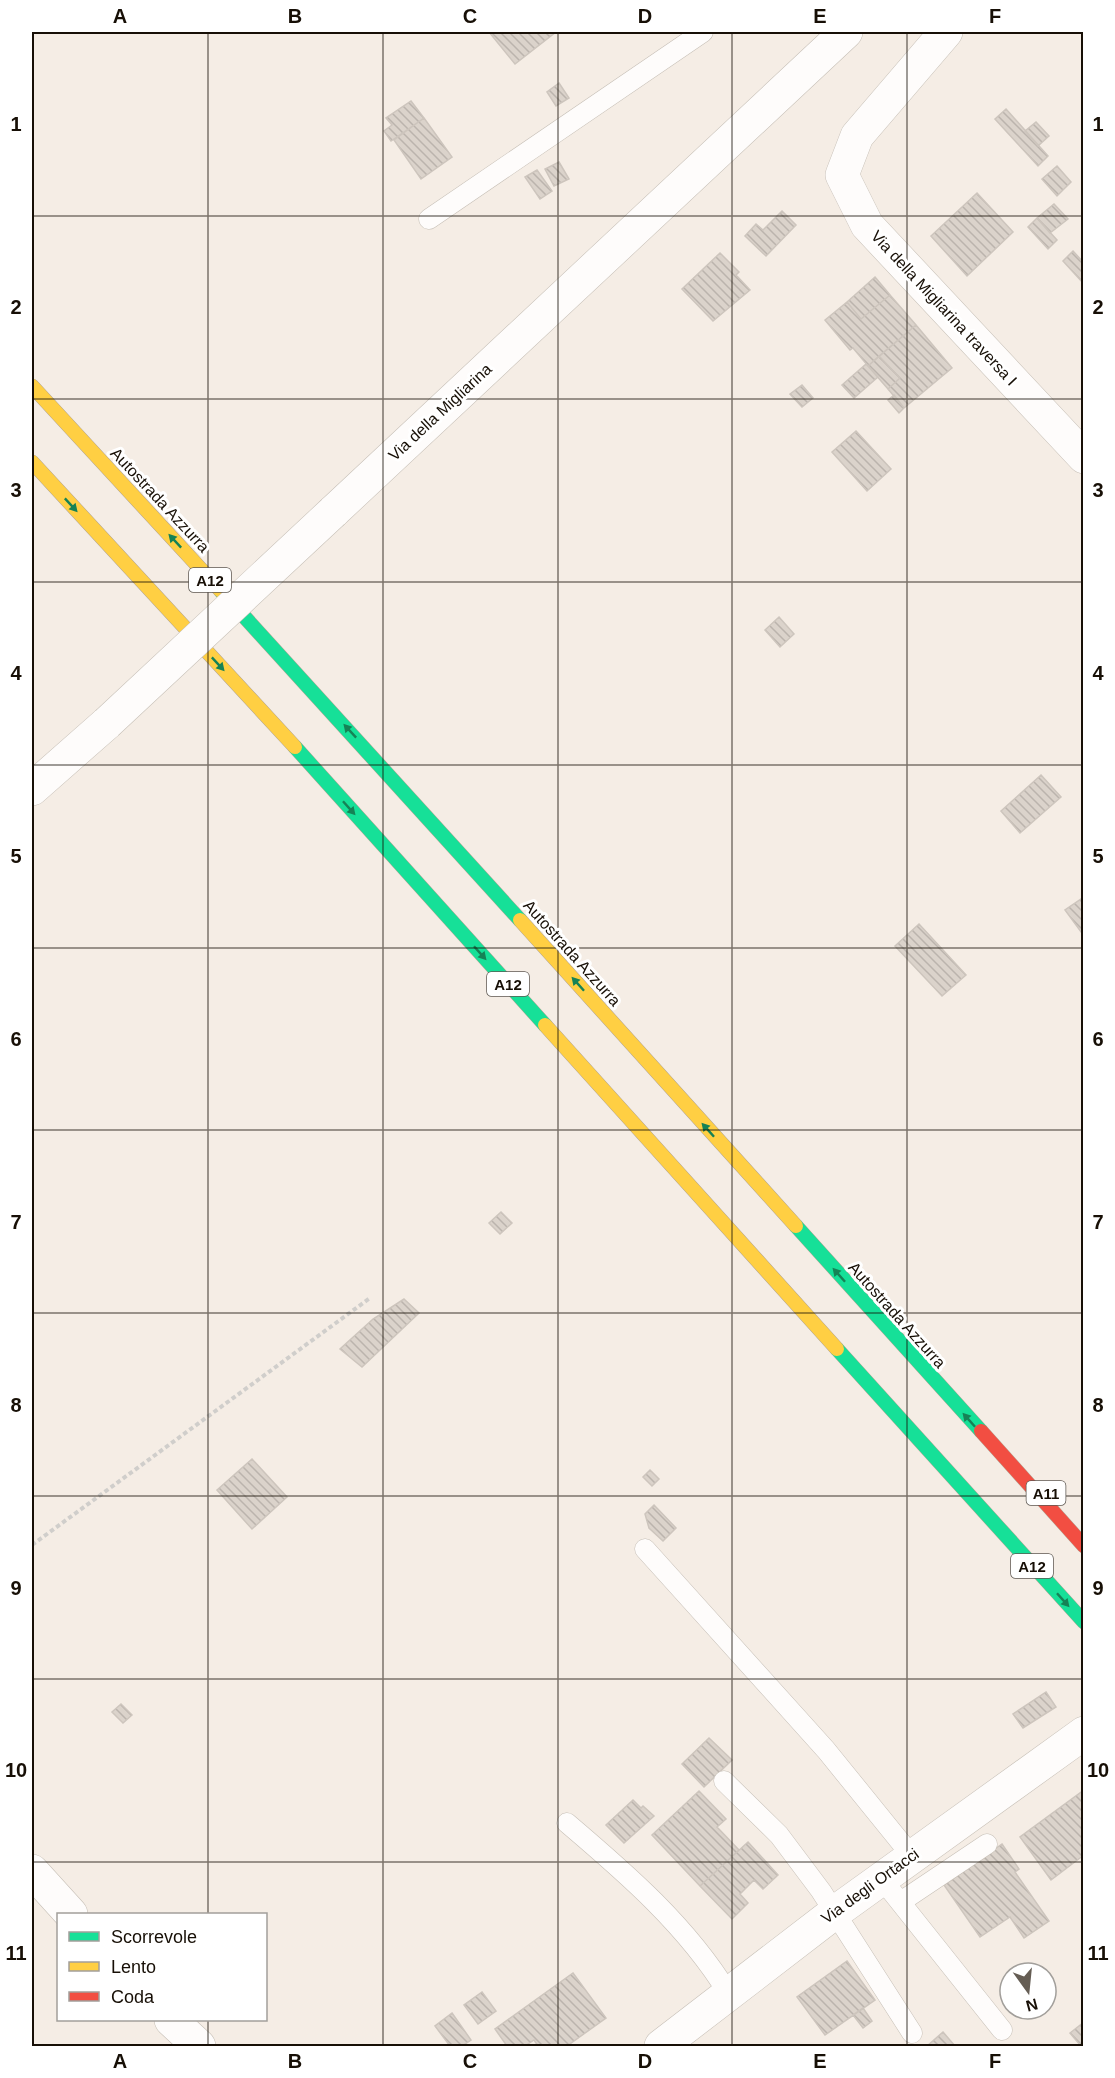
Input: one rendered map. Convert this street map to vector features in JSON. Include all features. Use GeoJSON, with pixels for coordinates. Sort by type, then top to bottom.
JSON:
{"type":"FeatureCollection","features":[{"type":"Feature","properties":{"kind":"highway","name":"Autostrada Azzurra"},"geometry":{"type":"LineString","coordinates":[[32,386],[389,774],[1083,1546]]}},
{"type":"Feature","properties":{"kind":"highway","name":"A12"},"geometry":{"type":"LineString","coordinates":[[32,462],[291,743],[1083,1622]]}},
{"type":"Feature","properties":{"kind":"highway","name":"A11"},"geometry":{"type":"LineString","coordinates":[[1008,1463],[1083,1523]]}},
{"type":"Feature","properties":{"kind":"street","name":"Via della Migliarina"},"geometry":{"type":"LineString","coordinates":[[32,789],[107,723],[846,32]]}},
{"type":"Feature","properties":{"kind":"street","name":"Via della Migliarina traversa I"},"geometry":{"type":"LineString","coordinates":[[946,32],[857,136],[842,175],[867,225],[1083,457]]}},
{"type":"Feature","properties":{"kind":"street","name":"Via degli Ortacci"},"geometry":{"type":"LineString","coordinates":[[661,2046],[834,1913],[891,1890],[911,1855],[1083,1733]]}},
{"type":"Feature","properties":{"kind":"street"},"geometry":{"type":"LineString","coordinates":[[32,1871],[70,1913]]}},
{"type":"Feature","properties":{"kind":"street"},"geometry":{"type":"LineString","coordinates":[[173,2021],[199,2046]]}},
{"type":"Feature","properties":{"kind":"lane"},"geometry":{"type":"LineString","coordinates":[[429,219],[703,32]]}},
{"type":"Feature","properties":{"kind":"lane"},"geometry":{"type":"LineString","coordinates":[[645,1549],[826,1750],[911,1855]]}},
{"type":"Feature","properties":{"kind":"lane"},"geometry":{"type":"LineString","coordinates":[[724,1781],[779,1835],[834,1913],[912,2033]]}},
{"type":"Feature","properties":{"kind":"lane"},"geometry":{"type":"LineString","coordinates":[[567,1823],[638,1884],[692,1944],[728,1993]]}},
{"type":"Feature","properties":{"kind":"lane"},"geometry":{"type":"LineString","coordinates":[[987,1844],[891,1890],[1002,2030]]}},
{"type":"Feature","properties":{"kind":"path"},"geometry":{"type":"LineString","coordinates":[[32,1545],[370,1298]]}},
{"type":"Feature","properties":{"kind":"building"},"geometry":{"type":"Polygon","coordinates":[[[489,32],[556,32],[515,64],[489,32]]]}},
{"type":"Feature","properties":{"kind":"building"},"geometry":{"type":"Polygon","coordinates":[[[559,83],[569,98],[556,106],[547,92],[559,83]]]}},
{"type":"Feature","properties":{"kind":"building"},"geometry":{"type":"Polygon","coordinates":[[[411,101],[424,118],[391,141],[384,131],[392,125],[386,118],[411,101]]]}},
{"type":"Feature","properties":{"kind":"building"},"geometry":{"type":"Polygon","coordinates":[[[1006,109],[1048,156],[1038,166],[995,119],[1006,109]]]}},
{"type":"Feature","properties":{"kind":"building"},"geometry":{"type":"Polygon","coordinates":[[[424,118],[452,157],[421,179],[394,140],[424,118]]]}},
{"type":"Feature","properties":{"kind":"building"},"geometry":{"type":"Polygon","coordinates":[[[1036,122],[1049,136],[1038,146],[1025,131],[1036,122]]]}},
{"type":"Feature","properties":{"kind":"building"},"geometry":{"type":"Polygon","coordinates":[[[559,162],[569,179],[554,186],[545,169],[559,162]]]}},
{"type":"Feature","properties":{"kind":"building"},"geometry":{"type":"Polygon","coordinates":[[[1057,166],[1071,182],[1057,196],[1042,179],[1057,166]]]}},
{"type":"Feature","properties":{"kind":"building"},"geometry":{"type":"Polygon","coordinates":[[[537,170],[552,191],[540,199],[525,177],[537,170]]]}},
{"type":"Feature","properties":{"kind":"building"},"geometry":{"type":"Polygon","coordinates":[[[977,193],[1013,232],[967,276],[931,236],[977,193]]]}},
{"type":"Feature","properties":{"kind":"building"},"geometry":{"type":"Polygon","coordinates":[[[1054,204],[1068,219],[1050,233],[1037,218],[1054,204]]]}},
{"type":"Feature","properties":{"kind":"building"},"geometry":{"type":"Polygon","coordinates":[[[782,211],[796,225],[766,256],[745,236],[756,224],[763,230],[782,211]]]}},
{"type":"Feature","properties":{"kind":"building"},"geometry":{"type":"Polygon","coordinates":[[[1037,218],[1057,240],[1048,249],[1028,227],[1037,218]]]}},
{"type":"Feature","properties":{"kind":"building"},"geometry":{"type":"Polygon","coordinates":[[[1073,251],[1084,263],[1083,283],[1063,261],[1073,251]]]}},
{"type":"Feature","properties":{"kind":"building"},"geometry":{"type":"Polygon","coordinates":[[[720,253],[739,272],[736,275],[750,290],[713,321],[682,289],[720,253]]]}},
{"type":"Feature","properties":{"kind":"building"},"geometry":{"type":"Polygon","coordinates":[[[875,277],[890,295],[861,319],[847,302],[875,277]]]}},
{"type":"Feature","properties":{"kind":"building"},"geometry":{"type":"Polygon","coordinates":[[[890,295],[916,325],[868,366],[853,348],[850,350],[825,320],[847,302],[861,319],[890,295]]]}},
{"type":"Feature","properties":{"kind":"building"},"geometry":{"type":"Polygon","coordinates":[[[916,325],[952,368],[904,408],[888,389],[900,378],[879,356],[916,325]]]}},
{"type":"Feature","properties":{"kind":"building"},"geometry":{"type":"Polygon","coordinates":[[[879,356],[900,378],[888,389],[868,366],[879,356]]]}},
{"type":"Feature","properties":{"kind":"building"},"geometry":{"type":"Polygon","coordinates":[[[866,364],[878,377],[854,398],[842,385],[866,364]]]}},
{"type":"Feature","properties":{"kind":"building"},"geometry":{"type":"Polygon","coordinates":[[[802,385],[813,398],[802,407],[790,394],[802,385]]]}},
{"type":"Feature","properties":{"kind":"building"},"geometry":{"type":"Polygon","coordinates":[[[894,395],[904,408],[899,413],[888,400],[894,395]]]}},
{"type":"Feature","properties":{"kind":"building"},"geometry":{"type":"Polygon","coordinates":[[[856,431],[891,469],[867,491],[832,452],[856,431]]]}},
{"type":"Feature","properties":{"kind":"building"},"geometry":{"type":"Polygon","coordinates":[[[779,617],[794,634],[780,647],[765,630],[779,617]]]}},
{"type":"Feature","properties":{"kind":"building"},"geometry":{"type":"Polygon","coordinates":[[[1041,775],[1061,797],[1020,833],[1001,811],[1041,775]]]}},
{"type":"Feature","properties":{"kind":"building"},"geometry":{"type":"Polygon","coordinates":[[[1084,897],[1084,936],[1065,910],[1084,897]]]}},
{"type":"Feature","properties":{"kind":"building"},"geometry":{"type":"Polygon","coordinates":[[[919,924],[966,975],[942,996],[895,946],[919,924]]]}},
{"type":"Feature","properties":{"kind":"building"},"geometry":{"type":"Polygon","coordinates":[[[501,1212],[512,1223],[500,1234],[489,1223],[501,1212]]]}},
{"type":"Feature","properties":{"kind":"building"},"geometry":{"type":"Polygon","coordinates":[[[404,1299],[419,1313],[362,1367],[340,1349],[373,1319],[404,1299]]]}},
{"type":"Feature","properties":{"kind":"building"},"geometry":{"type":"Polygon","coordinates":[[[252,1459],[287,1497],[252,1529],[217,1490],[252,1459]]]}},
{"type":"Feature","properties":{"kind":"building"},"geometry":{"type":"Polygon","coordinates":[[[650,1470],[659,1479],[652,1486],[643,1477],[650,1470]]]}},
{"type":"Feature","properties":{"kind":"building"},"geometry":{"type":"Polygon","coordinates":[[[654,1505],[676,1528],[663,1541],[649,1528],[645,1514],[654,1505]]]}},
{"type":"Feature","properties":{"kind":"building"},"geometry":{"type":"Polygon","coordinates":[[[1046,1692],[1056,1707],[1023,1728],[1013,1714],[1046,1692]]]}},
{"type":"Feature","properties":{"kind":"building"},"geometry":{"type":"Polygon","coordinates":[[[121,1704],[132,1715],[123,1723],[112,1712],[121,1704]]]}},
{"type":"Feature","properties":{"kind":"building"},"geometry":{"type":"Polygon","coordinates":[[[709,1738],[732,1760],[704,1787],[682,1764],[709,1738]]]}},
{"type":"Feature","properties":{"kind":"building"},"geometry":{"type":"Polygon","coordinates":[[[1084,1790],[1084,1855],[1051,1880],[1020,1837],[1084,1790]]]}},
{"type":"Feature","properties":{"kind":"building"},"geometry":{"type":"Polygon","coordinates":[[[699,1791],[726,1819],[717,1827],[739,1850],[700,1886],[652,1835],[699,1791]]]}},
{"type":"Feature","properties":{"kind":"building"},"geometry":{"type":"Polygon","coordinates":[[[633,1800],[654,1816],[624,1843],[606,1825],[633,1800]]]}},
{"type":"Feature","properties":{"kind":"building"},"geometry":{"type":"Polygon","coordinates":[[[748,1842],[778,1875],[763,1889],[754,1880],[740,1894],[748,1903],[732,1919],[700,1886],[748,1842]]]}},
{"type":"Feature","properties":{"kind":"building"},"geometry":{"type":"Polygon","coordinates":[[[1002,1844],[1019,1869],[1015,1872],[1049,1921],[1024,1938],[1010,1917],[980,1937],[944,1885],[1002,1844]]]}},
{"type":"Feature","properties":{"kind":"building"},"geometry":{"type":"Polygon","coordinates":[[[847,1961],[875,2000],[825,2035],[797,1997],[847,1961]]]}},
{"type":"Feature","properties":{"kind":"building"},"geometry":{"type":"Polygon","coordinates":[[[573,1973],[606,2018],[567,2046],[538,2046],[534,2040],[525,2046],[507,2046],[495,2029],[573,1973]]]}},
{"type":"Feature","properties":{"kind":"building"},"geometry":{"type":"Polygon","coordinates":[[[482,1992],[496,2011],[478,2024],[464,2005],[482,1992]]]}},
{"type":"Feature","properties":{"kind":"building"},"geometry":{"type":"Polygon","coordinates":[[[863,2008],[872,2021],[863,2028],[853,2015],[863,2008]]]}},
{"type":"Feature","properties":{"kind":"building"},"geometry":{"type":"Polygon","coordinates":[[[452,2013],[471,2040],[462,2046],[450,2046],[435,2026],[452,2013]]]}},
{"type":"Feature","properties":{"kind":"building"},"geometry":{"type":"Polygon","coordinates":[[[1084,2022],[1084,2046],[1081,2046],[1070,2033],[1084,2022]]]}},
{"type":"Feature","properties":{"kind":"building"},"geometry":{"type":"Polygon","coordinates":[[[943,2032],[955,2046],[927,2046],[943,2032]]]}},
{"type":"Feature","properties":{"kind":"traffic: fast"},"geometry":{"type":"LineString","coordinates":[[221,591],[520,920]]}},
{"type":"Feature","properties":{"kind":"traffic: fast"},"geometry":{"type":"LineString","coordinates":[[295,747],[545,1025]]}},
{"type":"Feature","properties":{"kind":"traffic: fast"},"geometry":{"type":"LineString","coordinates":[[796,1226],[981,1431]]}},
{"type":"Feature","properties":{"kind":"traffic: fast"},"geometry":{"type":"LineString","coordinates":[[837,1349],[1084,1622]]}},
{"type":"Feature","properties":{"kind":"traffic: slow"},"geometry":{"type":"LineString","coordinates":[[32,386],[221,591]]}},
{"type":"Feature","properties":{"kind":"traffic: slow"},"geometry":{"type":"LineString","coordinates":[[32,462],[295,747]]}},
{"type":"Feature","properties":{"kind":"traffic: slow"},"geometry":{"type":"LineString","coordinates":[[520,920],[796,1226]]}},
{"type":"Feature","properties":{"kind":"traffic: slow"},"geometry":{"type":"LineString","coordinates":[[545,1025],[837,1349]]}},
{"type":"Feature","properties":{"kind":"traffic: jam"},"geometry":{"type":"LineString","coordinates":[[981,1431],[1084,1546]]}}]}
